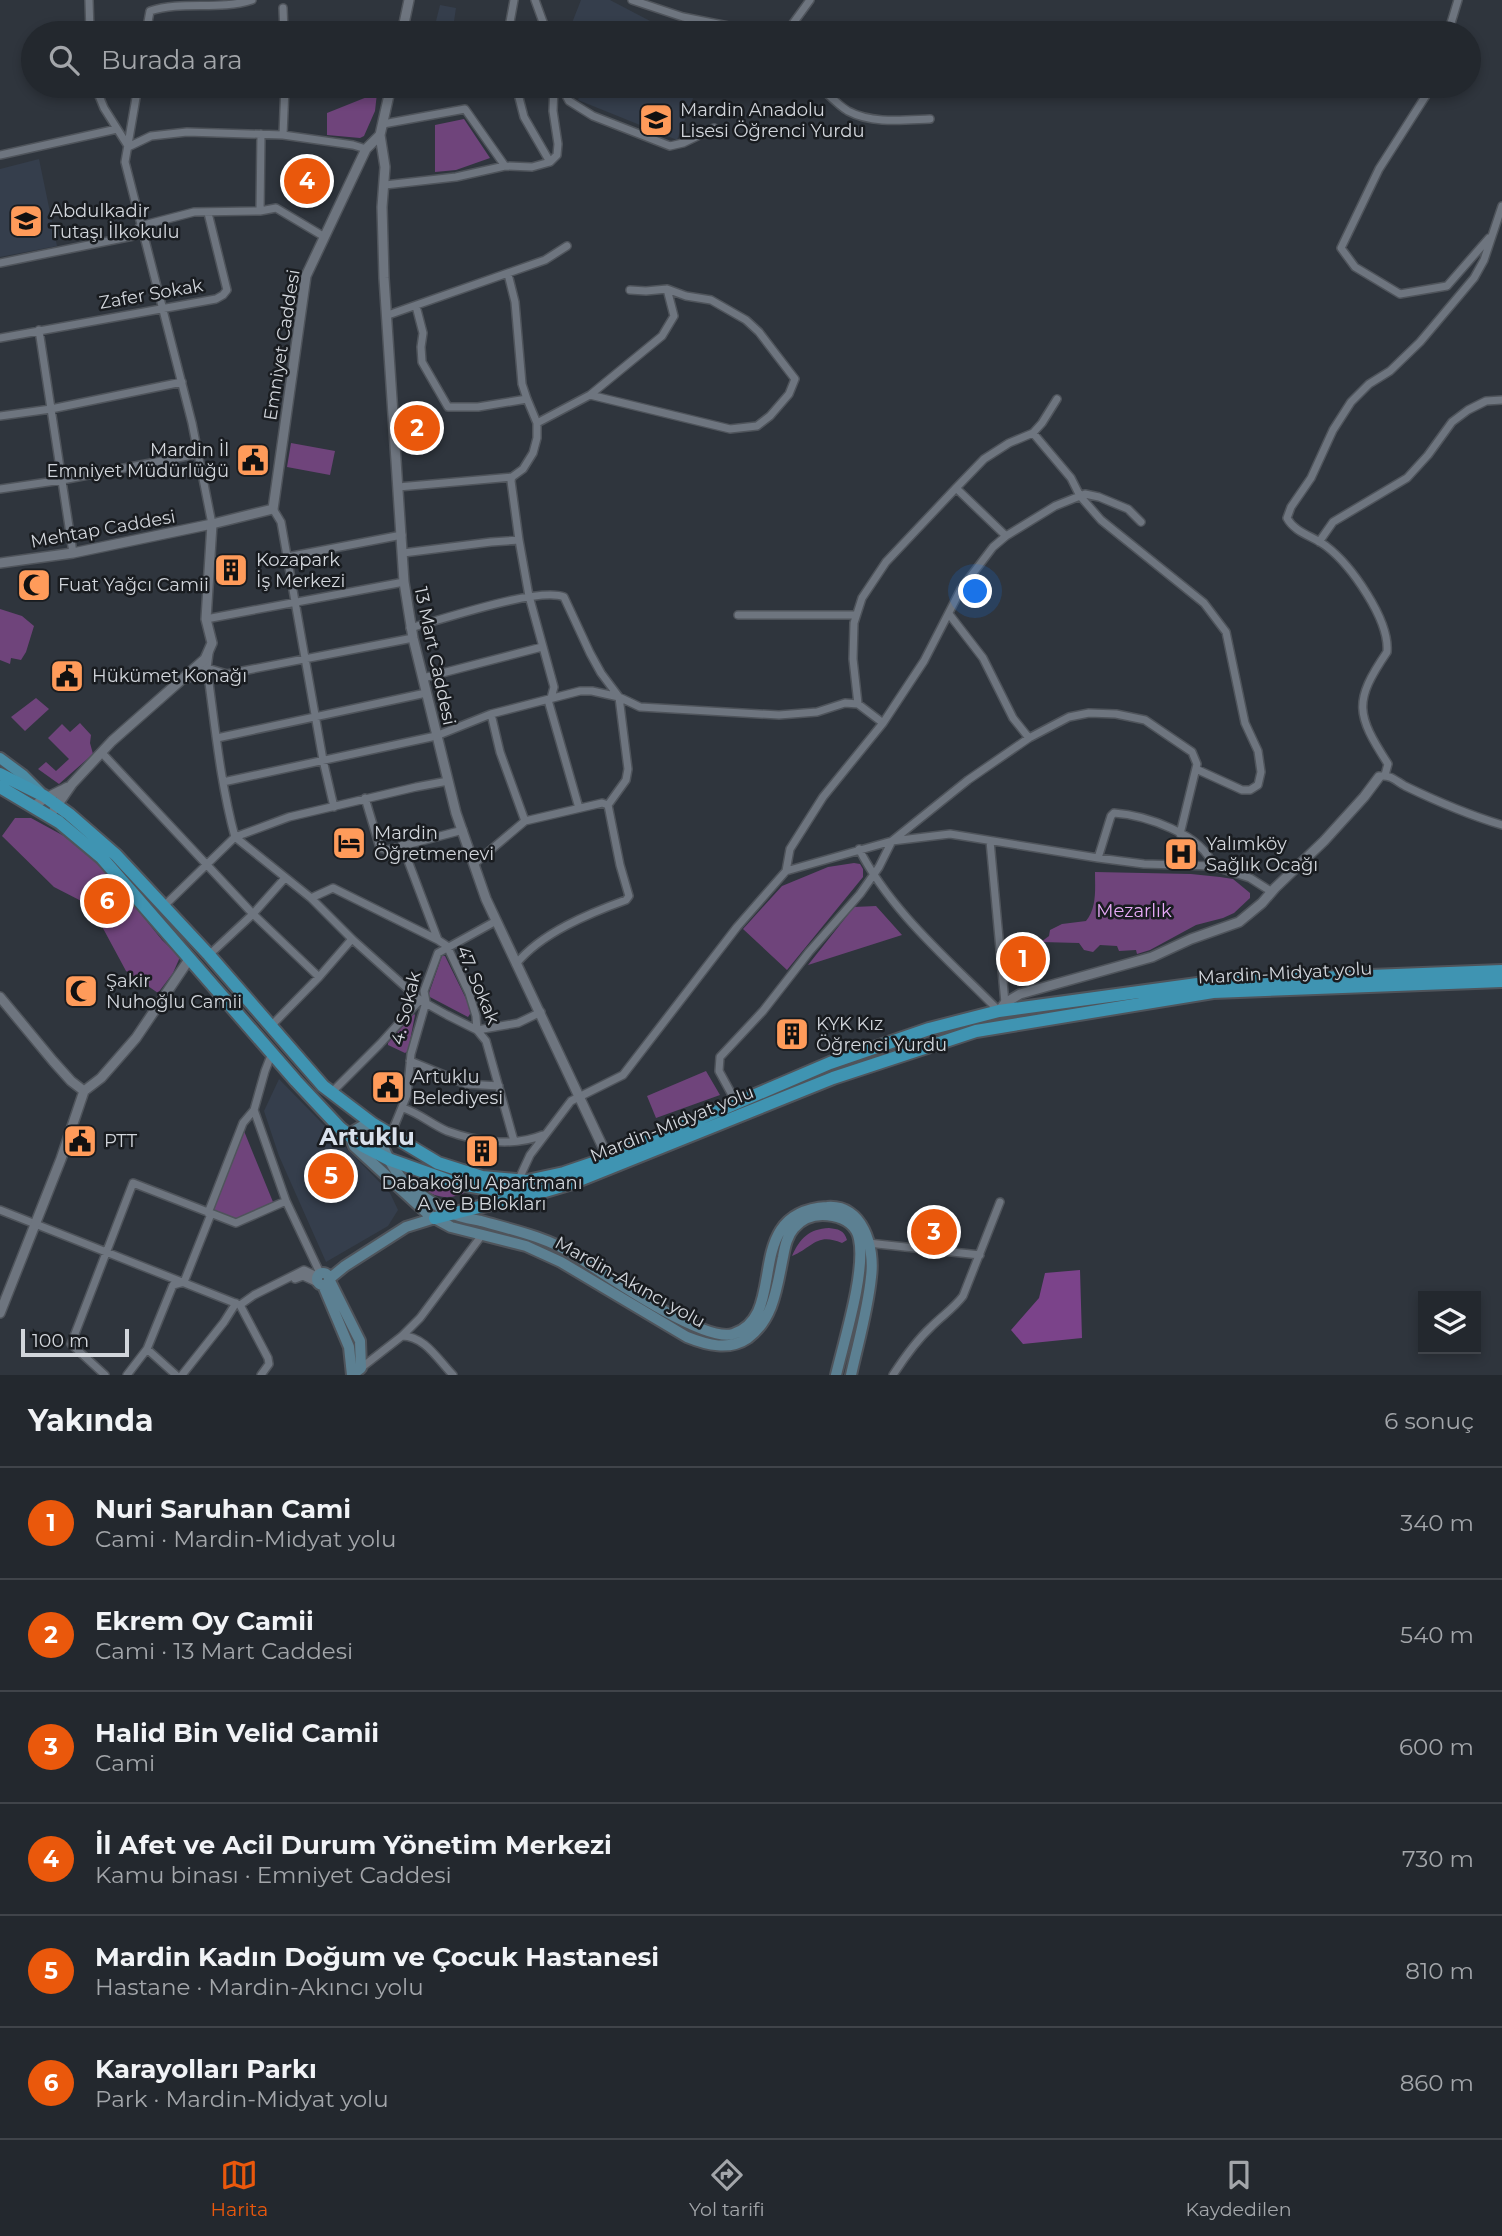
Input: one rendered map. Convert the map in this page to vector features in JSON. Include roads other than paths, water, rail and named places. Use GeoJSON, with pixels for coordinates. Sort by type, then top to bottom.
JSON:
{"type":"FeatureCollection","features":[{"type":"Feature","properties":{"kind":"highway","name":"Mardin-Midyat yolu"},"geometry":{"type":"LineString","coordinates":[[0,774],[44,796],[59,822],[102,858],[352,1142],[388,1159],[455,1183],[495,1190],[545,1191],[572,1183],[833,1078],[976,1031],[1213,992],[1502,981]]}},
{"type":"Feature","properties":{"kind":"highway","name":"Mardin-Midyat yolu"},"geometry":{"type":"LineString","coordinates":[[0,788],[33,807],[69,814],[116,855],[331,1093],[373,1124],[438,1163],[482,1177],[518,1181],[564,1173],[608,1158],[830,1063],[1002,1007],[1212,982],[1502,971]]}},
{"type":"Feature","properties":{"kind":"highway"},"geometry":{"type":"LineString","coordinates":[[435,1218],[529,1198],[545,1191]]}},
{"type":"Feature","properties":{"kind":"main road"},"geometry":{"type":"LineString","coordinates":[[0,758],[23,775],[44,796]]}},
{"type":"Feature","properties":{"kind":"main road"},"geometry":{"type":"LineString","coordinates":[[0,794],[19,798]]}},
{"type":"Feature","properties":{"kind":"main road"},"geometry":{"type":"LineString","coordinates":[[352,1142],[354,1131],[358,1127],[373,1124]]}},
{"type":"Feature","properties":{"kind":"main road","name":"Mardin-Akıncı yolu"},"geometry":{"type":"LineString","coordinates":[[373,1124],[388,1159],[407,1184],[451,1213],[557,1244],[660,1308],[703,1331],[729,1336],[743,1331],[756,1315],[765,1292],[775,1237],[785,1224],[799,1213],[822,1207],[843,1209],[856,1216],[864,1230],[872,1275],[851,1375]]}},
{"type":"Feature","properties":{"kind":"main road","name":"Mardin-Akıncı yolu"},"geometry":{"type":"LineString","coordinates":[[352,1142],[429,1215],[451,1227],[526,1246],[561,1262],[687,1337],[708,1345],[726,1346],[743,1341],[765,1321],[772,1305],[787,1240],[796,1225],[814,1216],[828,1215],[844,1219],[857,1233],[860,1259],[855,1296],[836,1375]]}},
{"type":"Feature","properties":{"kind":"main road"},"geometry":{"type":"LineString","coordinates":[[355,1373],[360,1341],[321,1279],[406,1227],[435,1218]]}},
{"type":"Feature","properties":{"kind":"street"},"geometry":{"type":"LineString","coordinates":[[89,0],[90,21]]}},
{"type":"Feature","properties":{"kind":"street"},"geometry":{"type":"LineString","coordinates":[[148,21],[150,11],[163,5],[227,5],[252,0]]}},
{"type":"Feature","properties":{"kind":"street"},"geometry":{"type":"LineString","coordinates":[[405,21],[409,0]]}},
{"type":"Feature","properties":{"kind":"street"},"geometry":{"type":"LineString","coordinates":[[510,21],[514,0]]}},
{"type":"Feature","properties":{"kind":"street"},"geometry":{"type":"LineString","coordinates":[[535,0],[543,21]]}},
{"type":"Feature","properties":{"kind":"street"},"geometry":{"type":"LineString","coordinates":[[632,0],[703,21]]}},
{"type":"Feature","properties":{"kind":"street"},"geometry":{"type":"LineString","coordinates":[[795,21],[810,0]]}},
{"type":"Feature","properties":{"kind":"street"},"geometry":{"type":"LineString","coordinates":[[1452,21],[1458,0]]}},
{"type":"Feature","properties":{"kind":"street"},"geometry":{"type":"LineString","coordinates":[[283,8],[284,21]]}},
{"type":"Feature","properties":{"kind":"street"},"geometry":{"type":"LineString","coordinates":[[99,98],[128,147]]}},
{"type":"Feature","properties":{"kind":"street"},"geometry":{"type":"LineString","coordinates":[[53,812],[72,784],[113,741],[205,659],[212,643],[206,619],[212,527],[182,382],[125,162],[136,98]]}},
{"type":"Feature","properties":{"kind":"street"},"geometry":{"type":"LineString","coordinates":[[283,135],[285,98]]}},
{"type":"Feature","properties":{"kind":"street","name":"13 Mart Caddesi"},"geometry":{"type":"LineString","coordinates":[[388,98],[380,135],[385,167],[382,207],[390,388],[404,582],[413,638],[447,781],[474,864],[496,921],[608,1158]]}},
{"type":"Feature","properties":{"kind":"street"},"geometry":{"type":"LineString","coordinates":[[519,98],[524,117],[550,162]]}},
{"type":"Feature","properties":{"kind":"street"},"geometry":{"type":"LineString","coordinates":[[385,186],[456,177],[505,166],[532,167],[550,162],[557,155],[558,144],[554,123],[554,98]]}},
{"type":"Feature","properties":{"kind":"street"},"geometry":{"type":"LineString","coordinates":[[567,98],[569,102],[593,116],[670,146],[683,143],[714,128]]}},
{"type":"Feature","properties":{"kind":"street"},"geometry":{"type":"LineString","coordinates":[[832,98],[847,111],[863,117],[890,120],[930,119]]}},
{"type":"Feature","properties":{"kind":"street"},"geometry":{"type":"LineString","coordinates":[[1424,98],[1379,169],[1341,248],[1354,267],[1400,294],[1447,286],[1491,235]]}},
{"type":"Feature","properties":{"kind":"street"},"geometry":{"type":"LineString","coordinates":[[383,124],[465,108],[505,166]]}},
{"type":"Feature","properties":{"kind":"street"},"geometry":{"type":"LineString","coordinates":[[0,155],[117,129]]}},
{"type":"Feature","properties":{"kind":"street"},"geometry":{"type":"LineString","coordinates":[[128,147],[150,136],[187,132],[283,135],[366,149]]}},
{"type":"Feature","properties":{"kind":"street"},"geometry":{"type":"LineString","coordinates":[[260,211],[261,134]]}},
{"type":"Feature","properties":{"kind":"street","name":"Emniyet Caddesi"},"geometry":{"type":"LineString","coordinates":[[273,509],[306,276],[366,149],[380,135]]}},
{"type":"Feature","properties":{"kind":"street"},"geometry":{"type":"LineString","coordinates":[[1002,1007],[1020,994],[1152,957],[1191,939],[1239,922],[1262,903],[1324,841],[1382,776],[1388,764],[1370,735],[1362,708],[1364,691],[1387,652],[1388,645],[1374,605],[1363,585],[1327,547],[1292,527],[1287,518],[1320,461],[1333,430],[1351,402],[1369,384],[1391,371],[1420,342],[1474,278],[1502,206]]}},
{"type":"Feature","properties":{"kind":"street"},"geometry":{"type":"LineString","coordinates":[[0,263],[133,236],[140,226],[194,212],[260,211],[276,208],[323,236]]}},
{"type":"Feature","properties":{"kind":"street","name":"Zafer Sokak"},"geometry":{"type":"LineString","coordinates":[[0,338],[216,299],[223,295],[227,290],[208,213]]}},
{"type":"Feature","properties":{"kind":"street"},"geometry":{"type":"LineString","coordinates":[[388,315],[545,260],[567,246]]}},
{"type":"Feature","properties":{"kind":"street"},"geometry":{"type":"LineString","coordinates":[[398,487],[512,477],[523,469],[533,453],[537,424],[522,384],[515,302],[508,274]]}},
{"type":"Feature","properties":{"kind":"street"},"geometry":{"type":"LineString","coordinates":[[537,424],[590,395],[662,336],[674,316],[667,289]]}},
{"type":"Feature","properties":{"kind":"street"},"geometry":{"type":"LineString","coordinates":[[590,395],[730,429],[757,426],[770,416],[789,394],[795,379],[759,332],[746,320],[711,300],[686,296],[667,289],[630,290]]}},
{"type":"Feature","properties":{"kind":"street"},"geometry":{"type":"LineString","coordinates":[[416,306],[424,333],[422,362],[448,407],[478,407],[527,399]]}},
{"type":"Feature","properties":{"kind":"street"},"geometry":{"type":"LineString","coordinates":[[39,330],[73,552]]}},
{"type":"Feature","properties":{"kind":"street"},"geometry":{"type":"LineString","coordinates":[[0,416],[51,409],[182,382]]}},
{"type":"Feature","properties":{"kind":"street"},"geometry":{"type":"LineString","coordinates":[[858,704],[853,659],[854,623],[862,598],[886,562],[984,459],[1009,443],[1033,433],[1042,424],[1057,398]]}},
{"type":"Feature","properties":{"kind":"street"},"geometry":{"type":"LineString","coordinates":[[1319,542],[1333,522],[1407,478],[1452,422],[1486,401],[1502,400]]}},
{"type":"Feature","properties":{"kind":"street"},"geometry":{"type":"LineString","coordinates":[[1033,433],[1072,478],[1080,496],[1101,520],[1204,603],[1226,632],[1245,723],[1258,751],[1261,772],[1258,785],[1250,790],[1242,790],[1196,769]]}},
{"type":"Feature","properties":{"kind":"street"},"geometry":{"type":"LineString","coordinates":[[0,489],[198,454]]}},
{"type":"Feature","properties":{"kind":"street"},"geometry":{"type":"LineString","coordinates":[[512,477],[529,596],[554,687],[549,699],[579,808]]}},
{"type":"Feature","properties":{"kind":"street"},"geometry":{"type":"LineString","coordinates":[[956,488],[1006,536]]}},
{"type":"Feature","properties":{"kind":"street"},"geometry":{"type":"LineString","coordinates":[[518,1181],[530,1155],[571,1101],[623,1076],[737,927],[786,871],[790,849],[823,797],[883,723],[924,661],[961,589],[993,547],[1055,506],[1085,494],[1128,509],[1142,522]]}},
{"type":"Feature","properties":{"kind":"street"},"geometry":{"type":"LineString","coordinates":[[212,527],[273,509],[281,522],[323,760],[334,807]]}},
{"type":"Feature","properties":{"kind":"street","name":"Mehtap Caddesi"},"geometry":{"type":"LineString","coordinates":[[0,563],[212,527]]}},
{"type":"Feature","properties":{"kind":"street"},"geometry":{"type":"LineString","coordinates":[[287,557],[402,536]]}},
{"type":"Feature","properties":{"kind":"street"},"geometry":{"type":"LineString","coordinates":[[403,553],[519,540]]}},
{"type":"Feature","properties":{"kind":"street"},"geometry":{"type":"LineString","coordinates":[[206,619],[404,582]]}},
{"type":"Feature","properties":{"kind":"street"},"geometry":{"type":"LineString","coordinates":[[411,628],[529,596],[556,594],[564,597],[590,653],[619,697],[628,769],[626,780],[608,805],[629,896],[626,900],[578,919],[523,955],[516,964]]}},
{"type":"Feature","properties":{"kind":"street"},"geometry":{"type":"LineString","coordinates":[[949,614],[983,658],[1013,718],[1029,738]]}},
{"type":"Feature","properties":{"kind":"street"},"geometry":{"type":"LineString","coordinates":[[738,615],[856,615]]}},
{"type":"Feature","properties":{"kind":"street"},"geometry":{"type":"LineString","coordinates":[[175,686],[207,668],[227,674],[413,638]]}},
{"type":"Feature","properties":{"kind":"street"},"geometry":{"type":"LineString","coordinates":[[423,678],[542,647]]}},
{"type":"Feature","properties":{"kind":"street"},"geometry":{"type":"LineString","coordinates":[[209,650],[207,668],[223,782],[235,837],[311,898],[352,939],[423,1001],[447,1016],[477,1030],[518,1023],[541,1012]]}},
{"type":"Feature","properties":{"kind":"street"},"geometry":{"type":"LineString","coordinates":[[223,782],[436,736],[491,715],[580,691],[619,697],[640,707],[779,715],[817,712],[845,703],[858,704],[883,723]]}},
{"type":"Feature","properties":{"kind":"street"},"geometry":{"type":"LineString","coordinates":[[217,737],[426,693]]}},
{"type":"Feature","properties":{"kind":"street"},"geometry":{"type":"LineString","coordinates":[[737,1104],[719,1071],[720,1057],[763,1011],[809,952],[860,894],[892,841],[968,780],[1029,738],[1069,718],[1089,713],[1116,714],[1145,720],[1192,752],[1197,764],[1180,834]]}},
{"type":"Feature","properties":{"kind":"street"},"geometry":{"type":"LineString","coordinates":[[491,715],[500,752],[525,821]]}},
{"type":"Feature","properties":{"kind":"street"},"geometry":{"type":"LineString","coordinates":[[102,753],[253,914],[319,977]]}},
{"type":"Feature","properties":{"kind":"street"},"geometry":{"type":"LineString","coordinates":[[1382,776],[1390,776],[1419,792],[1502,825]]}},
{"type":"Feature","properties":{"kind":"street"},"geometry":{"type":"LineString","coordinates":[[164,906],[235,837],[257,827],[289,817],[447,781]]}},
{"type":"Feature","properties":{"kind":"street"},"geometry":{"type":"LineString","coordinates":[[33,807],[44,796],[54,795],[72,784]]}},
{"type":"Feature","properties":{"kind":"street"},"geometry":{"type":"LineString","coordinates":[[72,784],[68,801],[86,831]]}},
{"type":"Feature","properties":{"kind":"street"},"geometry":{"type":"LineString","coordinates":[[365,799],[380,848],[387,850],[463,830]]}},
{"type":"Feature","properties":{"kind":"street"},"geometry":{"type":"LineString","coordinates":[[474,864],[525,821],[602,803],[608,805]]}},
{"type":"Feature","properties":{"kind":"street"},"geometry":{"type":"LineString","coordinates":[[1098,858],[1114,813],[1168,826],[1200,847],[1213,866]]}},
{"type":"Feature","properties":{"kind":"street"},"geometry":{"type":"LineString","coordinates":[[786,871],[892,841],[950,834],[1144,864],[1213,866],[1250,878],[1272,892]]}},
{"type":"Feature","properties":{"kind":"street"},"geometry":{"type":"LineString","coordinates":[[990,841],[1002,1007]]}},
{"type":"Feature","properties":{"kind":"street","name":"47. Sokak"},"geometry":{"type":"LineString","coordinates":[[402,845],[438,940],[447,946],[469,993],[477,1030],[486,1041],[514,1141]]}},
{"type":"Feature","properties":{"kind":"street"},"geometry":{"type":"LineString","coordinates":[[859,849],[873,876],[897,906],[1002,1007]]}},
{"type":"Feature","properties":{"kind":"street"},"geometry":{"type":"LineString","coordinates":[[209,955],[253,914],[285,878]]}},
{"type":"Feature","properties":{"kind":"street"},"geometry":{"type":"LineString","coordinates":[[311,898],[333,888],[438,940]]}},
{"type":"Feature","properties":{"kind":"street"},"geometry":{"type":"LineString","coordinates":[[447,946],[496,921]]}},
{"type":"Feature","properties":{"kind":"street"},"geometry":{"type":"LineString","coordinates":[[271,1026],[352,939]]}},
{"type":"Feature","properties":{"kind":"street","name":"4. Sokak"},"geometry":{"type":"LineString","coordinates":[[391,1134],[403,1108],[410,1080],[410,1060],[424,991],[438,953],[447,946]]}},
{"type":"Feature","properties":{"kind":"street"},"geometry":{"type":"LineString","coordinates":[[0,1313],[61,1158],[84,1091],[101,1078],[136,1038],[190,958]]}},
{"type":"Feature","properties":{"kind":"street"},"geometry":{"type":"LineString","coordinates":[[331,1093],[423,1001]]}},
{"type":"Feature","properties":{"kind":"street"},"geometry":{"type":"LineString","coordinates":[[2,1004],[62,1071],[84,1091]]}},
{"type":"Feature","properties":{"kind":"street"},"geometry":{"type":"LineString","coordinates":[[184,1282],[243,1123],[254,1111],[272,1053]]}},
{"type":"Feature","properties":{"kind":"street"},"geometry":{"type":"LineString","coordinates":[[410,1060],[466,1084],[499,1086]]}},
{"type":"Feature","properties":{"kind":"street"},"geometry":{"type":"LineString","coordinates":[[403,1108],[447,1130],[488,1141],[528,1141],[544,1135]]}},
{"type":"Feature","properties":{"kind":"street"},"geometry":{"type":"LineString","coordinates":[[254,1111],[286,1200],[321,1279]]}},
{"type":"Feature","properties":{"kind":"street"},"geometry":{"type":"LineString","coordinates":[[105,1375],[71,1344],[133,1183],[236,1223],[286,1200]]}},
{"type":"Feature","properties":{"kind":"street"},"geometry":{"type":"LineString","coordinates":[[893,1375],[905,1355],[963,1296],[1000,1202]]}},
{"type":"Feature","properties":{"kind":"street"},"geometry":{"type":"LineString","coordinates":[[0,1210],[238,1304],[268,1358],[269,1364],[261,1375]]}},
{"type":"Feature","properties":{"kind":"street"},"geometry":{"type":"LineString","coordinates":[[355,1373],[402,1336],[420,1318],[482,1235]]}},
{"type":"Feature","properties":{"kind":"street"},"geometry":{"type":"LineString","coordinates":[[868,1243],[980,1255]]}},
{"type":"Feature","properties":{"kind":"street"},"geometry":{"type":"LineString","coordinates":[[182,1375],[238,1304],[304,1270],[321,1279]]}},
{"type":"Feature","properties":{"kind":"street"},"geometry":{"type":"LineString","coordinates":[[127,1375],[147,1349],[173,1285],[184,1282]]}},
{"type":"Feature","properties":{"kind":"street"},"geometry":{"type":"LineString","coordinates":[[402,1336],[421,1340],[453,1375]]}},
{"type":"Feature","properties":{"kind":"street"},"geometry":{"type":"LineString","coordinates":[[147,1349],[176,1375]]}},
{"type":"Feature","properties":{"kind":"place","name":"Mardin Anadolu Lisesi Öğrenci Yurdu"},"geometry":{"type":"Point","coordinates":[656,120]}},
{"type":"Feature","properties":{"kind":"place","name":"İl Afet ve Acil Durum Yönetim Merkezi"},"geometry":{"type":"Point","coordinates":[307,181]}},
{"type":"Feature","properties":{"kind":"place","name":"Abdulkadir Tutaşı İlkokulu"},"geometry":{"type":"Point","coordinates":[26,221]}},
{"type":"Feature","properties":{"kind":"place","name":"Ekrem Oy Camii"},"geometry":{"type":"Point","coordinates":[417,428]}},
{"type":"Feature","properties":{"kind":"place","name":"Mardin İl Emniyet Müdürlüğü"},"geometry":{"type":"Point","coordinates":[253,460]}},
{"type":"Feature","properties":{"kind":"place","name":"Kozapark İş Merkezi"},"geometry":{"type":"Point","coordinates":[231,570]}},
{"type":"Feature","properties":{"kind":"place","name":"Fuat Yağcı Camii"},"geometry":{"type":"Point","coordinates":[34,585]}},
{"type":"Feature","properties":{"kind":"place","name":"Hükümet Konağı"},"geometry":{"type":"Point","coordinates":[67,676]}},
{"type":"Feature","properties":{"kind":"place","name":"Mardin Öğretmenevi"},"geometry":{"type":"Point","coordinates":[349,843]}},
{"type":"Feature","properties":{"kind":"place","name":"Yalımköy Sağlık Ocağı"},"geometry":{"type":"Point","coordinates":[1181,854]}},
{"type":"Feature","properties":{"kind":"place","name":"Karayolları Parkı"},"geometry":{"type":"Point","coordinates":[107,901]}},
{"type":"Feature","properties":{"kind":"place","name":"Nuri Saruhan Cami"},"geometry":{"type":"Point","coordinates":[1023,959]}},
{"type":"Feature","properties":{"kind":"place","name":"Şakir Nuhoğlu Camii"},"geometry":{"type":"Point","coordinates":[81,991]}},
{"type":"Feature","properties":{"kind":"place","name":"KYK Kız Öğrenci Yurdu"},"geometry":{"type":"Point","coordinates":[792,1034]}},
{"type":"Feature","properties":{"kind":"place","name":"Artuklu Belediyesi"},"geometry":{"type":"Point","coordinates":[388,1087]}},
{"type":"Feature","properties":{"kind":"place","name":"PTT"},"geometry":{"type":"Point","coordinates":[80,1141]}},
{"type":"Feature","properties":{"kind":"place","name":"Dabakoğlu Apartmanı A ve B Blokları"},"geometry":{"type":"Point","coordinates":[482,1151]}},
{"type":"Feature","properties":{"kind":"place","name":"Mardin Kadın Doğum ve Çocuk Hastanesi"},"geometry":{"type":"Point","coordinates":[331,1176]}},
{"type":"Feature","properties":{"kind":"place","name":"Halid Bin Velid Camii"},"geometry":{"type":"Point","coordinates":[934,1232]}},
{"type":"Feature","properties":{"kind":"district","name":"Artuklu"},"geometry":{"type":"Point","coordinates":[367,1136]}},
{"type":"Feature","properties":{"kind":"park label","name":"Mezarlık"},"geometry":{"type":"Point","coordinates":[1134,911]}}]}
